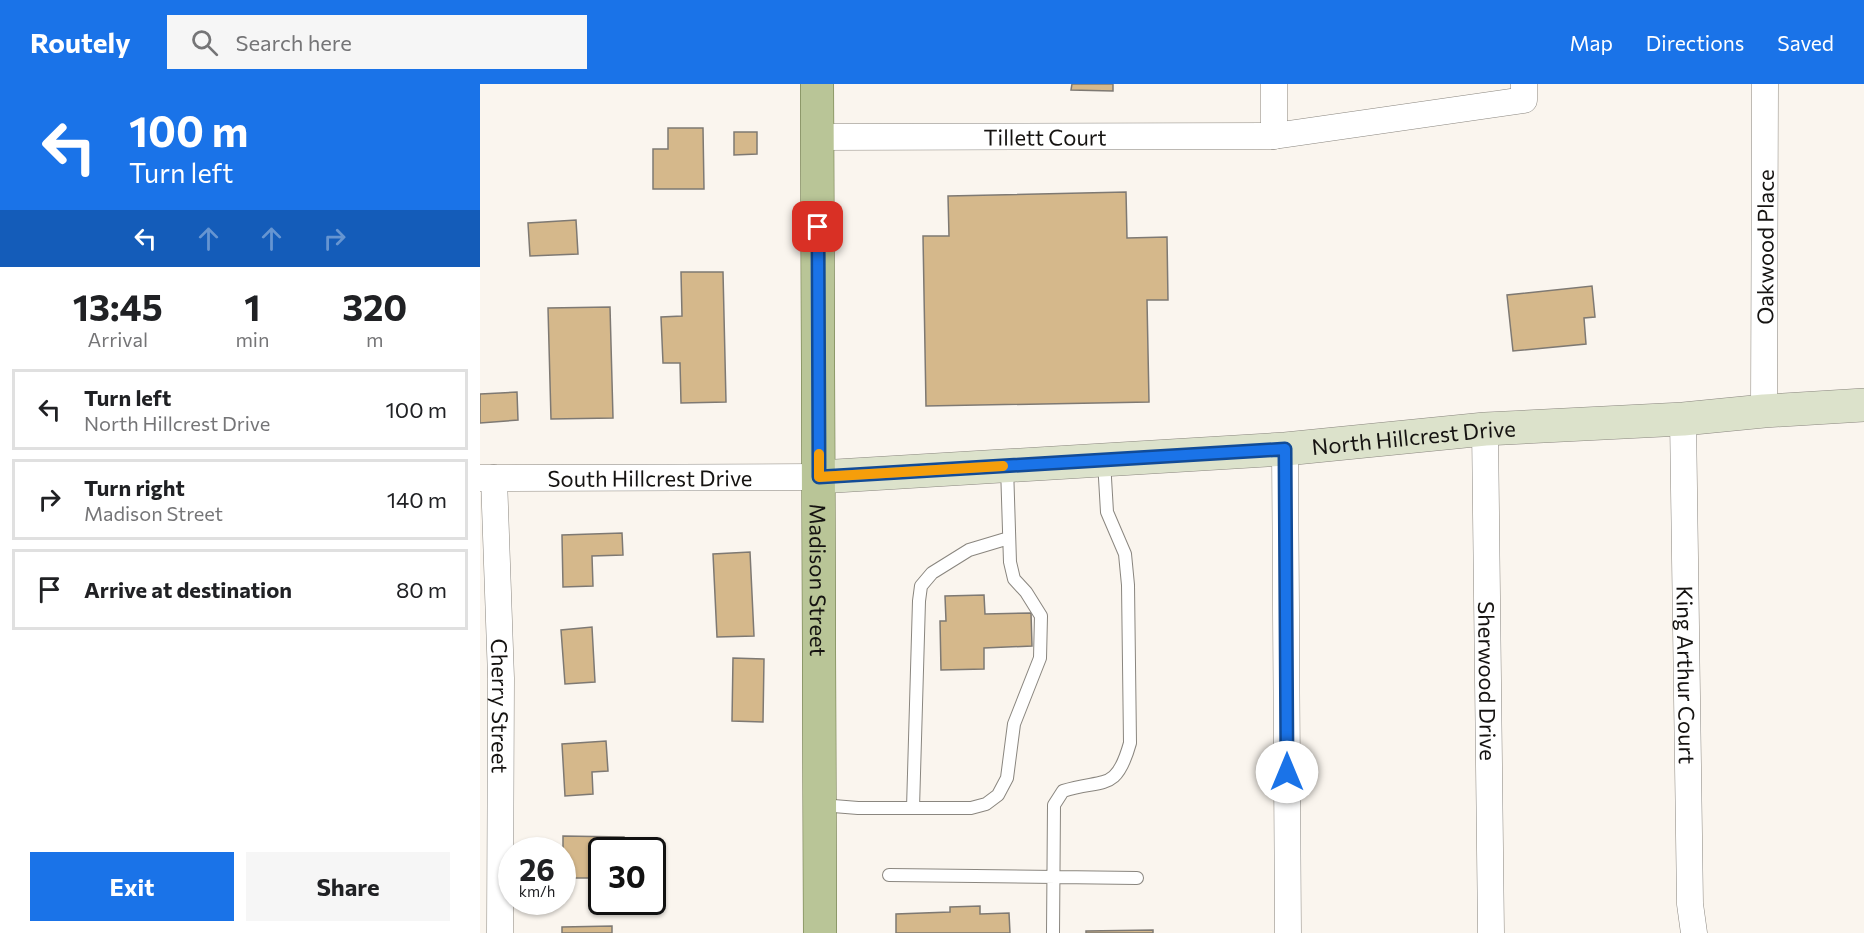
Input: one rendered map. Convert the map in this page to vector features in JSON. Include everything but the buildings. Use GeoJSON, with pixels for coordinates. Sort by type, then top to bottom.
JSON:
{"type":"FeatureCollection","features":[{"type":"Feature","properties":{"kind":"main road","name":"Madison Street"},"geometry":{"type":"LineString","coordinates":[[817,84],[820,933]]}},
{"type":"Feature","properties":{"kind":"street"},"geometry":{"type":"LineString","coordinates":[[1274,84],[1274,136]]}},
{"type":"Feature","properties":{"kind":"street","name":"Tillett Court"},"geometry":{"type":"LineString","coordinates":[[817,137],[1274,136],[1524,100],[1524,84]]}},
{"type":"Feature","properties":{"kind":"street","name":"Oakwood Place"},"geometry":{"type":"LineString","coordinates":[[1764,411],[1765,84]]}},
{"type":"Feature","properties":{"kind":"street","name":"North Hillcrest Drive"},"geometry":{"type":"LineString","coordinates":[[819,477],[1285,449],[1485,429],[1683,419],[1864,405]]}},
{"type":"Feature","properties":{"kind":"street","name":"King Arthur Court"},"geometry":{"type":"LineString","coordinates":[[1683,419],[1690,904],[1694,933]]}},
{"type":"Feature","properties":{"kind":"street","name":"Sherwood Drive"},"geometry":{"type":"LineString","coordinates":[[1485,429],[1491,933]]}},
{"type":"Feature","properties":{"kind":"street"},"geometry":{"type":"LineString","coordinates":[[1285,449],[1288,933]]}},
{"type":"Feature","properties":{"kind":"street","name":"South Hillcrest Drive"},"geometry":{"type":"LineString","coordinates":[[487,478],[819,477]]}},
{"type":"Feature","properties":{"kind":"street","name":"Cherry Street"},"geometry":{"type":"LineString","coordinates":[[487,478],[501,678],[500,933]]}},
{"type":"Feature","properties":{"kind":"lane"},"geometry":{"type":"LineString","coordinates":[[1053,933],[1054,805],[1063,791],[1107,782],[1115,776],[1125,761],[1130,742],[1128,585],[1125,554],[1107,512],[1104,460]]}},
{"type":"Feature","properties":{"kind":"lane"},"geometry":{"type":"LineString","coordinates":[[820,805],[858,808],[971,808],[986,804],[998,795],[1007,778],[1014,724],[1040,658],[1041,616],[1026,592],[1014,579],[1010,562],[1007,466]]}},
{"type":"Feature","properties":{"kind":"lane"},"geometry":{"type":"LineString","coordinates":[[913,808],[921,586],[932,573],[969,550],[1009,538]]}},
{"type":"Feature","properties":{"kind":"lane"},"geometry":{"type":"LineString","coordinates":[[889,875],[1137,878]]}},
{"type":"Feature","properties":{"kind":"slow traffic"},"geometry":{"type":"LineString","coordinates":[[819,454],[819,477],[1003,466]]}},
{"type":"Feature","properties":{"kind":"route"},"geometry":{"type":"LineString","coordinates":[[818,227],[819,477],[1285,449],[1287,772]]}}]}
